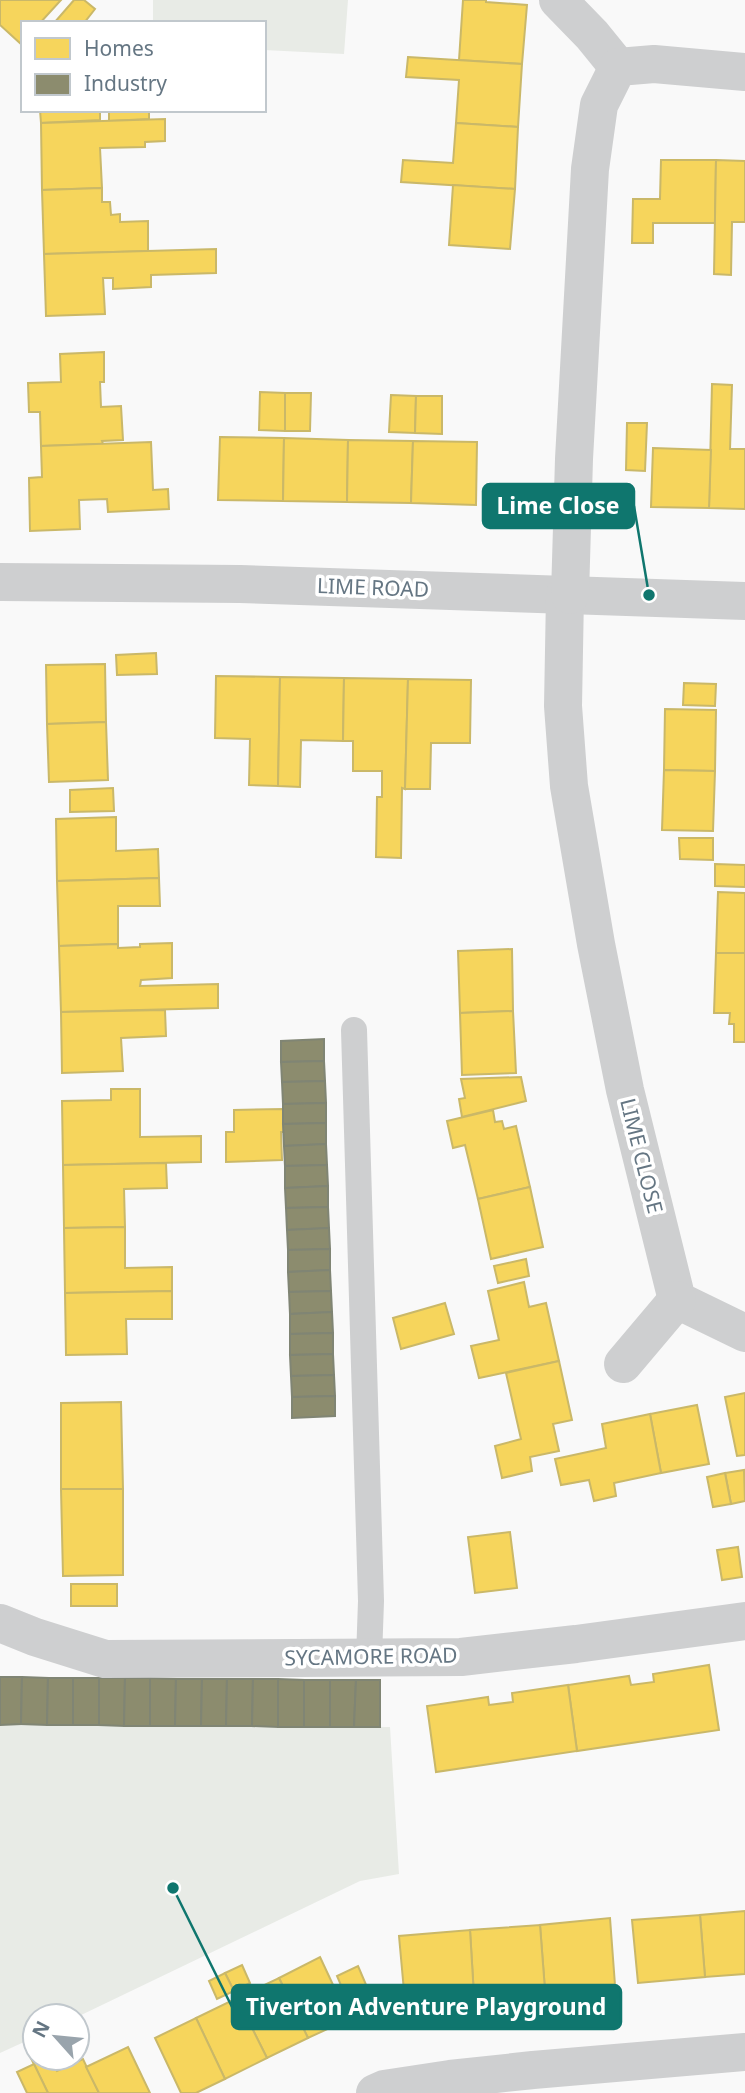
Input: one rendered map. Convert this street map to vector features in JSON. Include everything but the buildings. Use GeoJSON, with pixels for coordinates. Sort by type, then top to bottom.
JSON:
{"type":"FeatureCollection","features":[{"type":"Feature","properties":{"kind":"street"},"geometry":{"type":"LineString","coordinates":[[558,0],[618,67],[654,64],[745,72]]}},
{"type":"Feature","properties":{"kind":"street","name":"LIME CLOSE"},"geometry":{"type":"LineString","coordinates":[[618,67],[598,105],[590,169],[563,706],[569,786],[596,944],[625,1090],[677,1300]]}},
{"type":"Feature","properties":{"kind":"street","name":"LIME ROAD"},"geometry":{"type":"LineString","coordinates":[[0,582],[240,584],[745,601]]}},
{"type":"Feature","properties":{"kind":"street"},"geometry":{"type":"LineString","coordinates":[[623,1364],[677,1300],[745,1333]]}},
{"type":"Feature","properties":{"kind":"street","name":"SYCAMORE ROAD"},"geometry":{"type":"LineString","coordinates":[[0,1623],[106,1659],[461,1657],[745,1621]]}},
{"type":"Feature","properties":{"kind":"street"},"geometry":{"type":"LineString","coordinates":[[375,2093],[384,2089],[450,2079],[745,2052]]}},
{"type":"Feature","properties":{"kind":"lane"},"geometry":{"type":"LineString","coordinates":[[354,1030],[371,1601],[369,1658]]}},
{"type":"Feature","properties":{"kind":"shaded area"},"geometry":{"type":"Polygon","coordinates":[[[153,0],[348,0],[344,54],[266,50],[266,21],[153,21],[153,0]]]}},
{"type":"Feature","properties":{"kind":"shaded area"},"geometry":{"type":"Polygon","coordinates":[[[0,1724],[390,1727],[399,1874],[360,1881],[91,2010],[91,2002],[21,2002],[21,2043],[0,2053],[0,1724]]]}},
{"type":"Feature","properties":{"kind":"place","name":"Lime Close"},"geometry":{"type":"Point","coordinates":[649,595]}},
{"type":"Feature","properties":{"kind":"place","name":"Tiverton Adventure Playground"},"geometry":{"type":"Point","coordinates":[173,1888]}}]}
